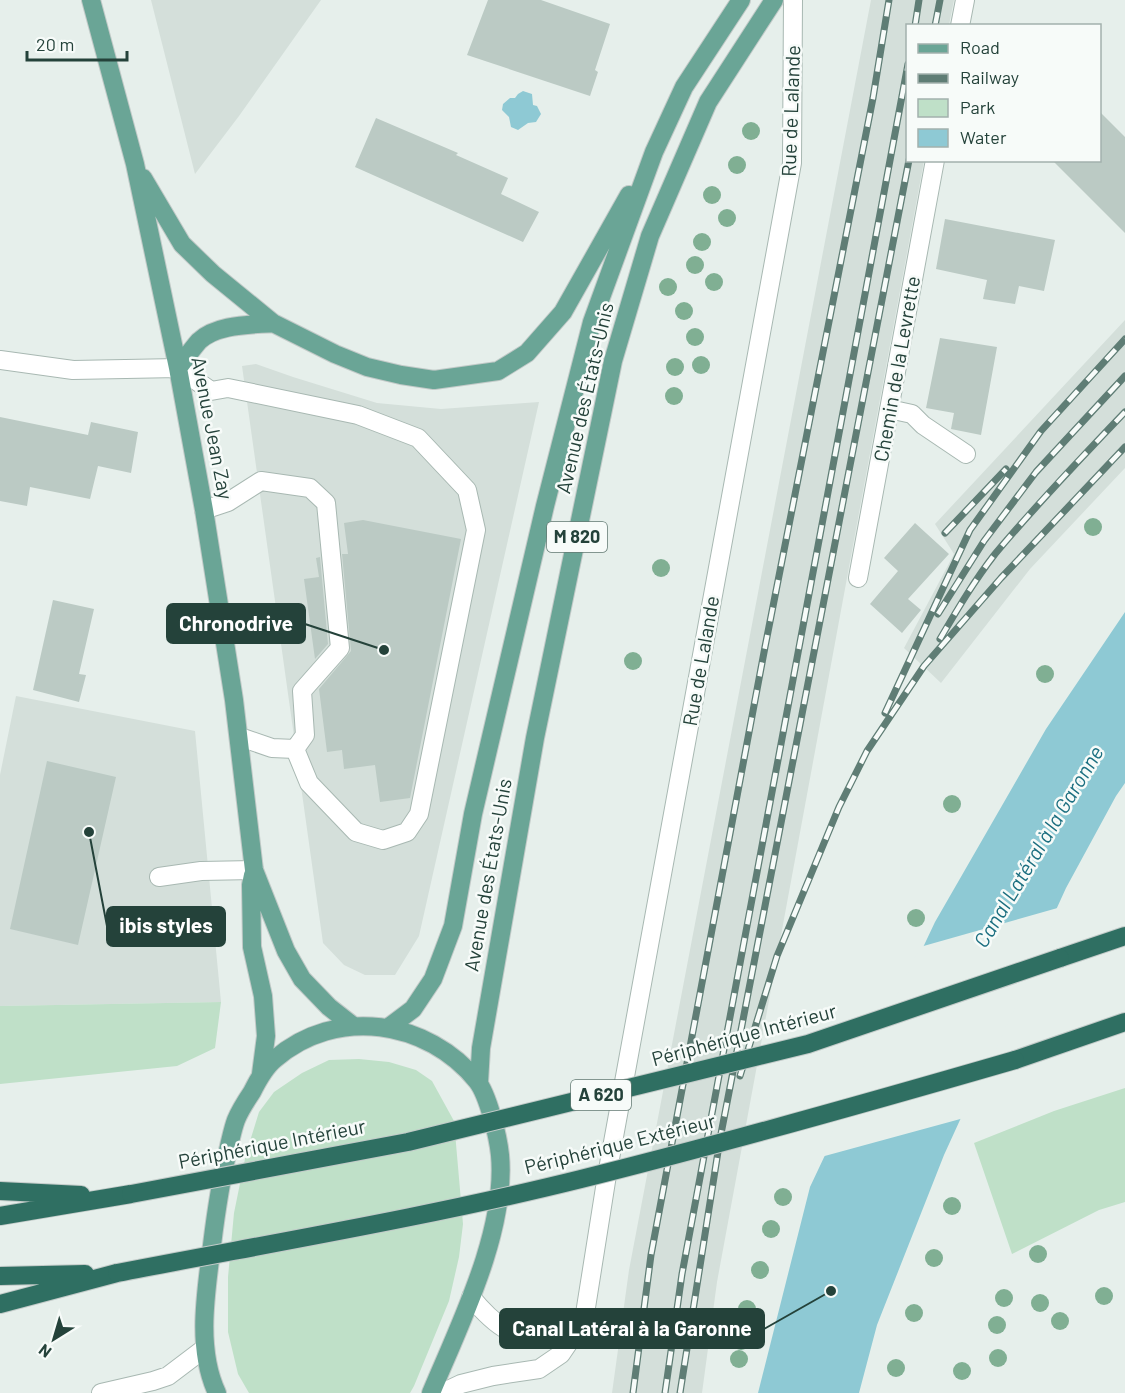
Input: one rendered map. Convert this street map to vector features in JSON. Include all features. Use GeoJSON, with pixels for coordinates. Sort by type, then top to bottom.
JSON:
{"type":"FeatureCollection","features":[{"type":"Feature","properties":{"kind":"highway","name":"Périphérique Intérieur"},"geometry":{"type":"LineString","coordinates":[[125,1195],[408,1142],[808,1044],[1125,936]]}},
{"type":"Feature","properties":{"kind":"highway","name":"Périphérique Extérieur"},"geometry":{"type":"LineString","coordinates":[[117,1273],[372,1224],[579,1180],[808,1120],[1015,1060],[1125,1022]]}},
{"type":"Feature","properties":{"kind":"highway"},"geometry":{"type":"LineString","coordinates":[[0,1191],[125,1195]]}},
{"type":"Feature","properties":{"kind":"highway"},"geometry":{"type":"LineString","coordinates":[[0,1216],[125,1195]]}},
{"type":"Feature","properties":{"kind":"highway"},"geometry":{"type":"LineString","coordinates":[[0,1276],[117,1273]]}},
{"type":"Feature","properties":{"kind":"highway"},"geometry":{"type":"LineString","coordinates":[[0,1304],[117,1273]]}},
{"type":"Feature","properties":{"kind":"main road","name":"Avenue Jean Zay"},"geometry":{"type":"LineString","coordinates":[[91,0],[135,164],[178,368],[204,510],[240,737],[254,870],[286,951],[302,979],[328,1007],[352,1025]]}},
{"type":"Feature","properties":{"kind":"main road","name":"Avenue des États-Unis"},"geometry":{"type":"LineString","coordinates":[[389,1027],[413,1009],[433,980],[453,926],[476,803],[545,506],[592,322],[654,152],[684,87],[741,0]]}},
{"type":"Feature","properties":{"kind":"main road","name":"Avenue des États-Unis"},"geometry":{"type":"LineString","coordinates":[[479,1083],[481,1048],[535,738],[613,361],[650,236],[708,102],[774,0]]}},
{"type":"Feature","properties":{"kind":"main road"},"geometry":{"type":"LineString","coordinates":[[135,164],[182,244],[213,274],[273,323],[335,354],[368,367],[434,380],[498,371],[527,354],[563,312],[654,152]]}},
{"type":"Feature","properties":{"kind":"main road"},"geometry":{"type":"LineString","coordinates":[[178,368],[201,339],[238,326],[273,323]]}},
{"type":"Feature","properties":{"kind":"main road","name":"Avenue Jean Zay"},"geometry":{"type":"LineString","coordinates":[[254,870],[251,885],[252,947],[263,996],[266,1036],[261,1074]]}},
{"type":"Feature","properties":{"kind":"main road"},"geometry":{"type":"LineString","coordinates":[[217,1393],[211,1381],[205,1348],[206,1290],[221,1177],[236,1120],[261,1074],[274,1059],[320,1032],[352,1025],[389,1027],[418,1037],[452,1054],[479,1083],[492,1115],[500,1155],[499,1201],[480,1275],[430,1393]]}},
{"type":"Feature","properties":{"kind":"street","name":"Rue de Lalande"},"geometry":{"type":"LineString","coordinates":[[442,1393],[461,1384],[492,1376],[539,1369],[561,1354],[584,1320],[616,1129],[792,163],[793,0]]}},
{"type":"Feature","properties":{"kind":"street"},"geometry":{"type":"LineString","coordinates":[[960,24],[965,0]]}},
{"type":"Feature","properties":{"kind":"street","name":"Chemin de la Levrette"},"geometry":{"type":"LineString","coordinates":[[858,578],[935,162]]}},
{"type":"Feature","properties":{"kind":"street"},"geometry":{"type":"LineString","coordinates":[[0,360],[73,370],[178,368],[211,391],[228,388],[358,415],[418,438],[467,490],[476,530],[419,814],[407,832],[383,840],[356,832],[309,783],[295,749]]}},
{"type":"Feature","properties":{"kind":"street"},"geometry":{"type":"LineString","coordinates":[[889,409],[912,414],[923,425],[966,454]]}},
{"type":"Feature","properties":{"kind":"street"},"geometry":{"type":"LineString","coordinates":[[204,510],[228,502],[261,482],[310,488],[326,503],[340,648],[302,691],[305,735],[295,749]]}},
{"type":"Feature","properties":{"kind":"street"},"geometry":{"type":"LineString","coordinates":[[240,737],[272,748],[295,749]]}},
{"type":"Feature","properties":{"kind":"street"},"geometry":{"type":"LineString","coordinates":[[159,877],[201,871],[254,870]]}},
{"type":"Feature","properties":{"kind":"street"},"geometry":{"type":"LineString","coordinates":[[471,1297],[487,1317],[502,1329],[533,1338],[556,1334],[584,1320]]}},
{"type":"Feature","properties":{"kind":"street"},"geometry":{"type":"LineString","coordinates":[[101,1393],[168,1376],[205,1348]]}},
{"type":"Feature","properties":{"kind":"shaded area"},"geometry":{"type":"Polygon","coordinates":[[[151,0],[321,0],[195,174],[151,0]]]}},
{"type":"Feature","properties":{"kind":"shaded area"},"geometry":{"type":"Polygon","coordinates":[[[871,0],[954,0],[949,24],[906,24],[906,162],[924,162],[717,1282],[702,1393],[612,1393],[629,1270],[871,0]]]}},
{"type":"Feature","properties":{"kind":"shaded area"},"geometry":{"type":"Polygon","coordinates":[[[1125,320],[1125,468],[1030,569],[941,683],[904,648],[954,554],[935,524],[1125,320]]]}},
{"type":"Feature","properties":{"kind":"shaded area"},"geometry":{"type":"Polygon","coordinates":[[[256,364],[377,403],[441,409],[539,402],[419,936],[395,975],[365,975],[344,965],[323,943],[242,366],[256,364]]]}},
{"type":"Feature","properties":{"kind":"shaded area"},"geometry":{"type":"Polygon","coordinates":[[[16,696],[195,731],[221,1002],[0,1006],[0,775],[16,696]]]}},
{"type":"Feature","properties":{"kind":"green space"},"geometry":{"type":"Polygon","coordinates":[[[221,1002],[215,1048],[177,1066],[0,1084],[0,1006],[221,1002]]]}},
{"type":"Feature","properties":{"kind":"green space"},"geometry":{"type":"Polygon","coordinates":[[[359,1059],[389,1062],[416,1070],[432,1081],[454,1121],[463,1224],[459,1257],[449,1301],[410,1393],[249,1393],[238,1374],[228,1332],[228,1277],[234,1213],[246,1154],[259,1112],[274,1092],[302,1073],[329,1060],[359,1059]]]}},
{"type":"Feature","properties":{"kind":"green space"},"geometry":{"type":"Polygon","coordinates":[[[1125,1088],[1125,1202],[1099,1210],[1012,1254],[974,1143],[1054,1111],[1125,1088]]]}},
{"type":"Feature","properties":{"kind":"water"},"geometry":{"type":"Polygon","coordinates":[[[523,91],[532,94],[533,105],[537,106],[541,114],[536,122],[528,123],[518,130],[511,127],[509,117],[502,110],[503,104],[523,91]]]}},
{"type":"Feature","properties":{"kind":"water"},"geometry":{"type":"Polygon","coordinates":[[[1125,612],[1125,783],[1066,888],[944,1155],[877,1325],[859,1393],[758,1393],[810,1187],[935,922],[1046,729],[1125,612]]]}},
{"type":"Feature","properties":{"kind":"pier"},"geometry":{"type":"Polygon","coordinates":[[[1061,907],[964,1118],[821,1157],[920,947],[1061,907]]]}},
{"type":"Feature","properties":{"kind":"building"},"geometry":{"type":"Polygon","coordinates":[[[488,0],[541,0],[610,24],[595,70],[598,72],[590,96],[467,55],[488,0]]]}},
{"type":"Feature","properties":{"kind":"building"},"geometry":{"type":"Polygon","coordinates":[[[1101,113],[1125,137],[1125,233],[1054,162],[1101,162],[1101,113]]]}},
{"type":"Feature","properties":{"kind":"building"},"geometry":{"type":"Polygon","coordinates":[[[376,118],[458,153],[456,155],[508,178],[501,194],[539,212],[523,242],[355,167],[376,118]]]}},
{"type":"Feature","properties":{"kind":"building"},"geometry":{"type":"Polygon","coordinates":[[[945,219],[1055,240],[1044,291],[1019,286],[1015,304],[983,299],[987,280],[936,269],[945,219]]]}},
{"type":"Feature","properties":{"kind":"building"},"geometry":{"type":"Polygon","coordinates":[[[940,338],[997,347],[981,435],[951,429],[954,413],[926,408],[940,338]]]}},
{"type":"Feature","properties":{"kind":"building"},"geometry":{"type":"Polygon","coordinates":[[[0,417],[88,435],[91,422],[138,432],[131,473],[98,466],[90,499],[30,487],[27,506],[0,501],[0,417]]]}},
{"type":"Feature","properties":{"kind":"building"},"geometry":{"type":"Polygon","coordinates":[[[363,520],[461,539],[410,798],[380,802],[375,765],[344,769],[342,750],[327,752],[319,689],[351,651],[342,554],[348,554],[344,523],[363,520]]]}},
{"type":"Feature","properties":{"kind":"building"},"geometry":{"type":"Polygon","coordinates":[[[915,523],[949,554],[908,599],[921,610],[902,633],[870,604],[898,571],[884,558],[915,523]]]}},
{"type":"Feature","properties":{"kind":"building"},"geometry":{"type":"Polygon","coordinates":[[[320,557],[328,644],[315,659],[304,579],[319,577],[316,558],[320,557]]]}},
{"type":"Feature","properties":{"kind":"building"},"geometry":{"type":"Polygon","coordinates":[[[53,600],[94,609],[79,674],[86,675],[79,702],[33,690],[53,600]]]}},
{"type":"Feature","properties":{"kind":"building"},"geometry":{"type":"Polygon","coordinates":[[[47,761],[116,777],[78,945],[10,929],[47,761]]]}},
{"type":"Feature","properties":{"kind":"railway"},"geometry":{"type":"LineString","coordinates":[[633,1393],[651,1255],[765,647],[873,98],[889,0]]}},
{"type":"Feature","properties":{"kind":"railway"},"geometry":{"type":"LineString","coordinates":[[915,24],[919,0]]}},
{"type":"Feature","properties":{"kind":"railway"},"geometry":{"type":"LineString","coordinates":[[935,24],[940,0]]}},
{"type":"Feature","properties":{"kind":"railway"},"geometry":{"type":"LineString","coordinates":[[665,1393],[682,1274],[906,75]]}},
{"type":"Feature","properties":{"kind":"railway"},"geometry":{"type":"LineString","coordinates":[[680,1393],[720,1139],[909,162]]}},
{"type":"Feature","properties":{"kind":"railway"},"geometry":{"type":"LineString","coordinates":[[885,713],[970,530],[1041,431],[1125,339]]}},
{"type":"Feature","properties":{"kind":"railway"},"geometry":{"type":"LineString","coordinates":[[938,614],[984,541],[1036,472],[1125,376]]}},
{"type":"Feature","properties":{"kind":"railway"},"geometry":{"type":"LineString","coordinates":[[940,639],[995,554],[1125,412]]}},
{"type":"Feature","properties":{"kind":"railway"},"geometry":{"type":"LineString","coordinates":[[740,1076],[777,956],[839,807],[867,751],[924,666],[1001,578],[1125,447]]}},
{"type":"Feature","properties":{"kind":"railway"},"geometry":{"type":"LineString","coordinates":[[945,533],[1006,469]]}},
{"type":"Feature","properties":{"kind":"place","name":"Chronodrive"},"geometry":{"type":"Point","coordinates":[384,650]}},
{"type":"Feature","properties":{"kind":"place","name":"ibis styles"},"geometry":{"type":"Point","coordinates":[89,832]}},
{"type":"Feature","properties":{"kind":"place","name":"Canal Latéral à la Garonne"},"geometry":{"type":"Point","coordinates":[831,1291]}}]}
